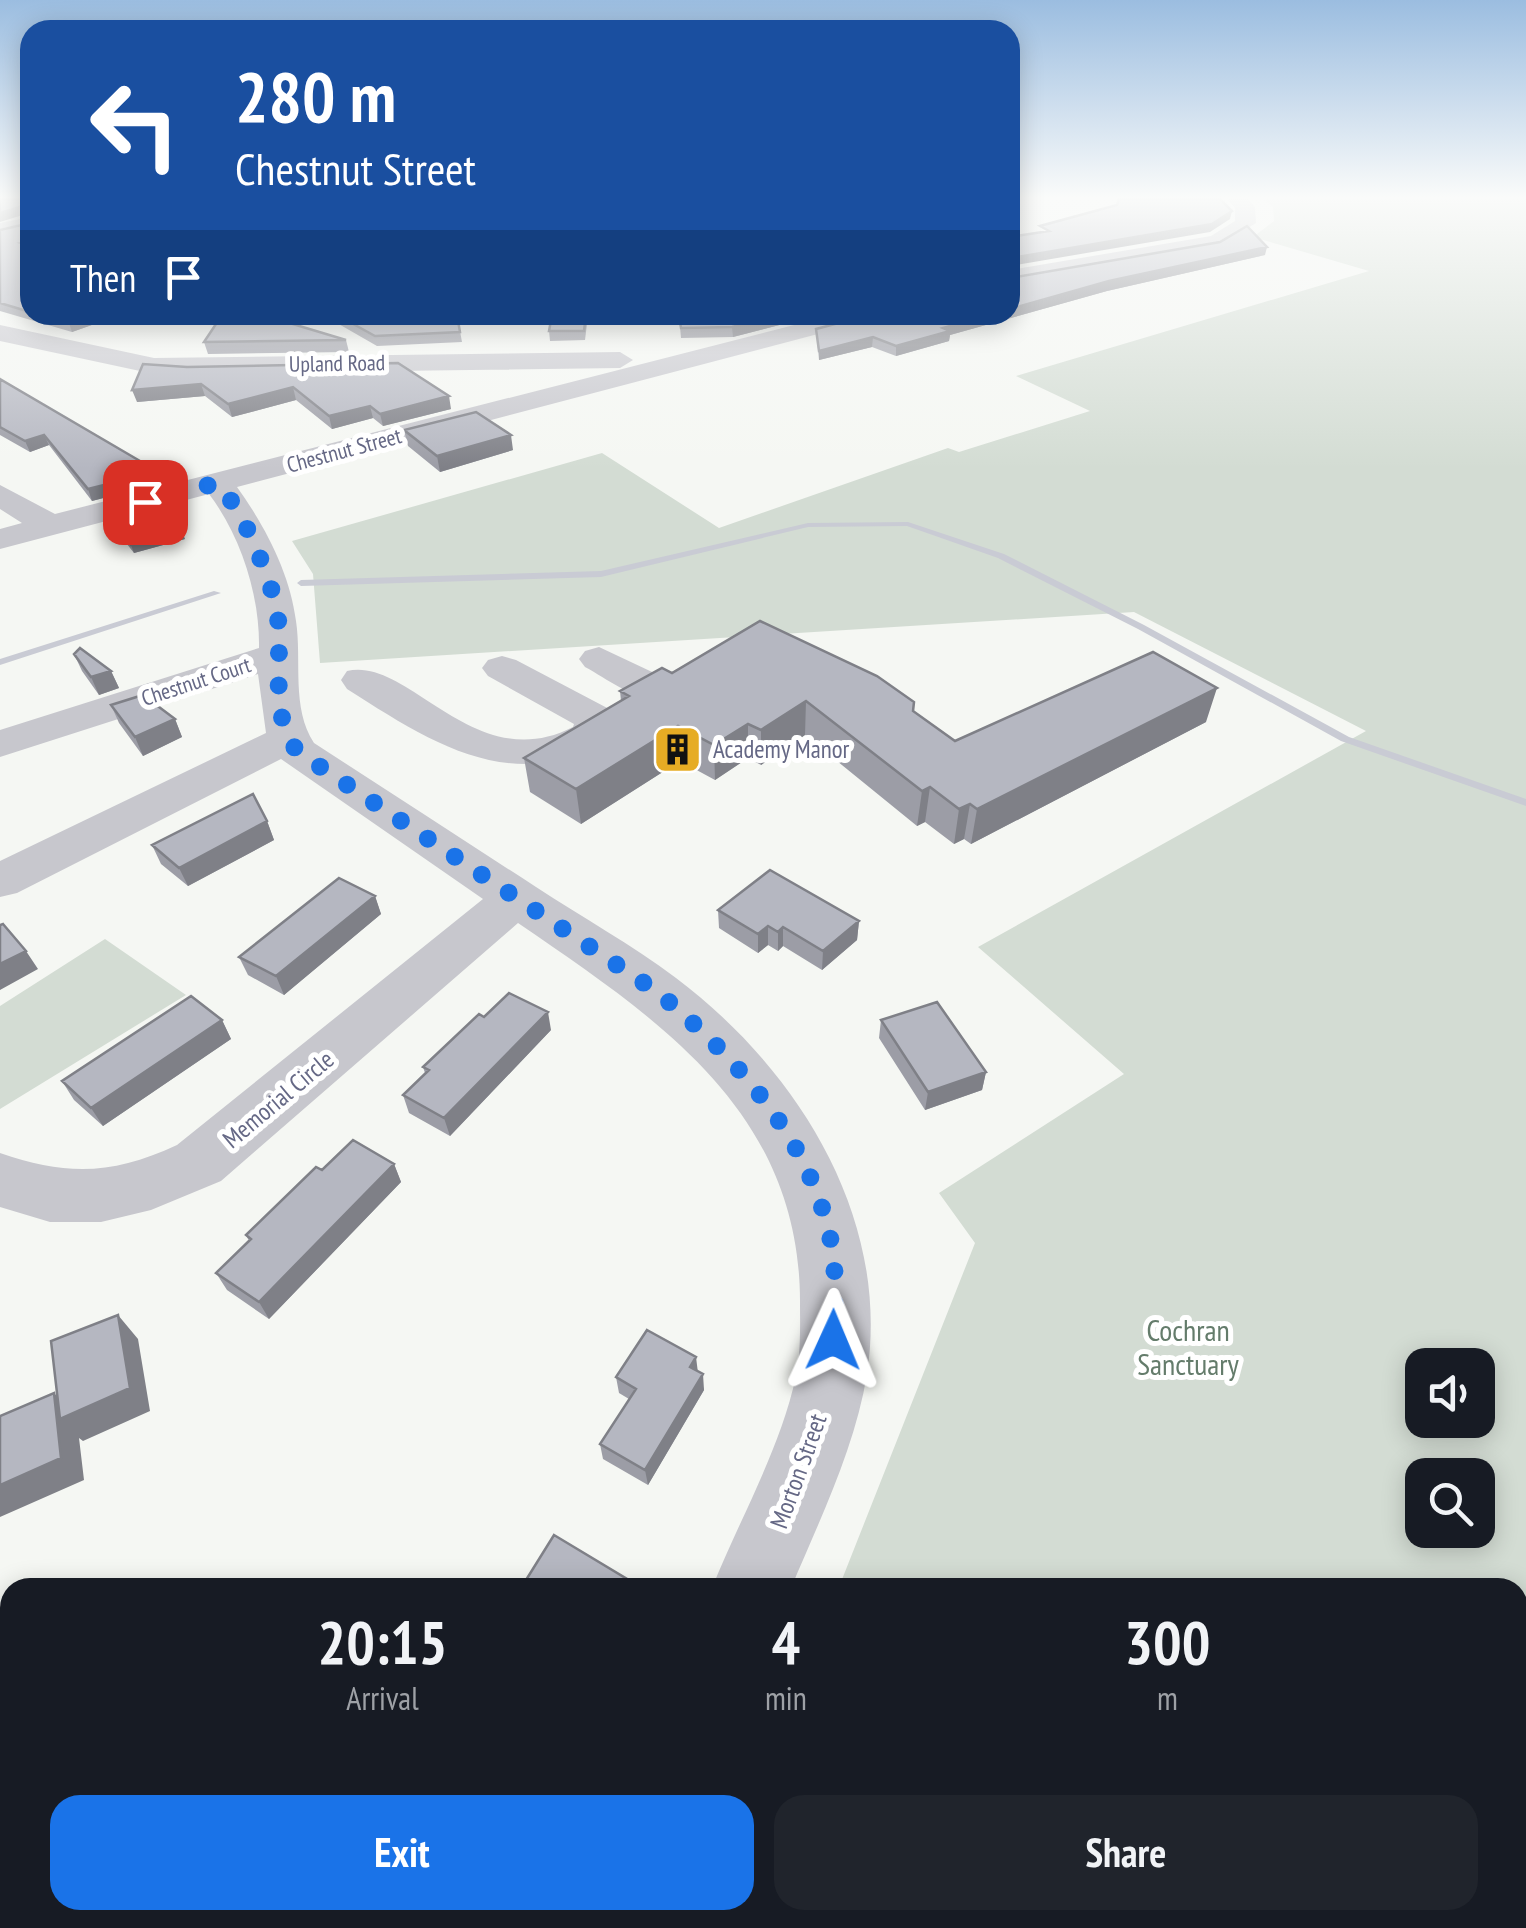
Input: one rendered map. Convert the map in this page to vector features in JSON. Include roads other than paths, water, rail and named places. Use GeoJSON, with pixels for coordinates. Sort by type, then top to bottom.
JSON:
{"type":"FeatureCollection","features":[{"type":"Feature","properties":{"kind":"street","name":"Chestnut Street"},"geometry":{"type":"LineString","coordinates":[[0,539],[824,325]]}},
{"type":"Feature","properties":{"kind":"street","name":"Upland Road"},"geometry":{"type":"LineString","coordinates":[[0,333],[154,366],[566,359],[678,363]]}},
{"type":"Feature","properties":{"kind":"street"},"geometry":{"type":"LineString","coordinates":[[0,881],[288,740],[275,603],[237,505],[217,483]]}},
{"type":"Feature","properties":{"kind":"street"},"geometry":{"type":"LineString","coordinates":[[0,494],[52,526]]}},
{"type":"Feature","properties":{"kind":"street","name":"Chestnut Court"},"geometry":{"type":"LineString","coordinates":[[0,744],[278,655]]}},
{"type":"Feature","properties":{"kind":"street"},"geometry":{"type":"LineString","coordinates":[[360,680],[459,740],[498,751],[552,752],[593,734],[596,719],[668,679],[599,659]]}},
{"type":"Feature","properties":{"kind":"street"},"geometry":{"type":"LineString","coordinates":[[502,668],[596,719]]}},
{"type":"Feature","properties":{"kind":"street","name":"Morton Street"},"geometry":{"type":"LineString","coordinates":[[288,740],[316,767],[656,991],[696,1024],[772,1108],[800,1156],[832,1246],[835,1303],[831,1376],[802,1472],[754,1578]]}},
{"type":"Feature","properties":{"kind":"street","name":"Memorial Circle"},"geometry":{"type":"LineString","coordinates":[[0,1179],[33,1194],[82,1198],[141,1189],[199,1163],[516,899]]}},
{"type":"Feature","properties":{"kind":"waterway"},"geometry":{"type":"LineString","coordinates":[[301,583],[601,574],[808,525],[908,524],[1001,556],[1141,627],[1345,739],[1526,803]]}},
{"type":"Feature","properties":{"kind":"waterway"},"geometry":{"type":"LineString","coordinates":[[0,662],[217,593]]}},
{"type":"Feature","properties":{"kind":"place","name":"Academy Manor"},"geometry":{"type":"Point","coordinates":[678,749]}},
{"type":"Feature","properties":{"kind":"park label","name":"Cochran Sanctuary"},"geometry":{"type":"Point","coordinates":[1188,1348]}}]}
